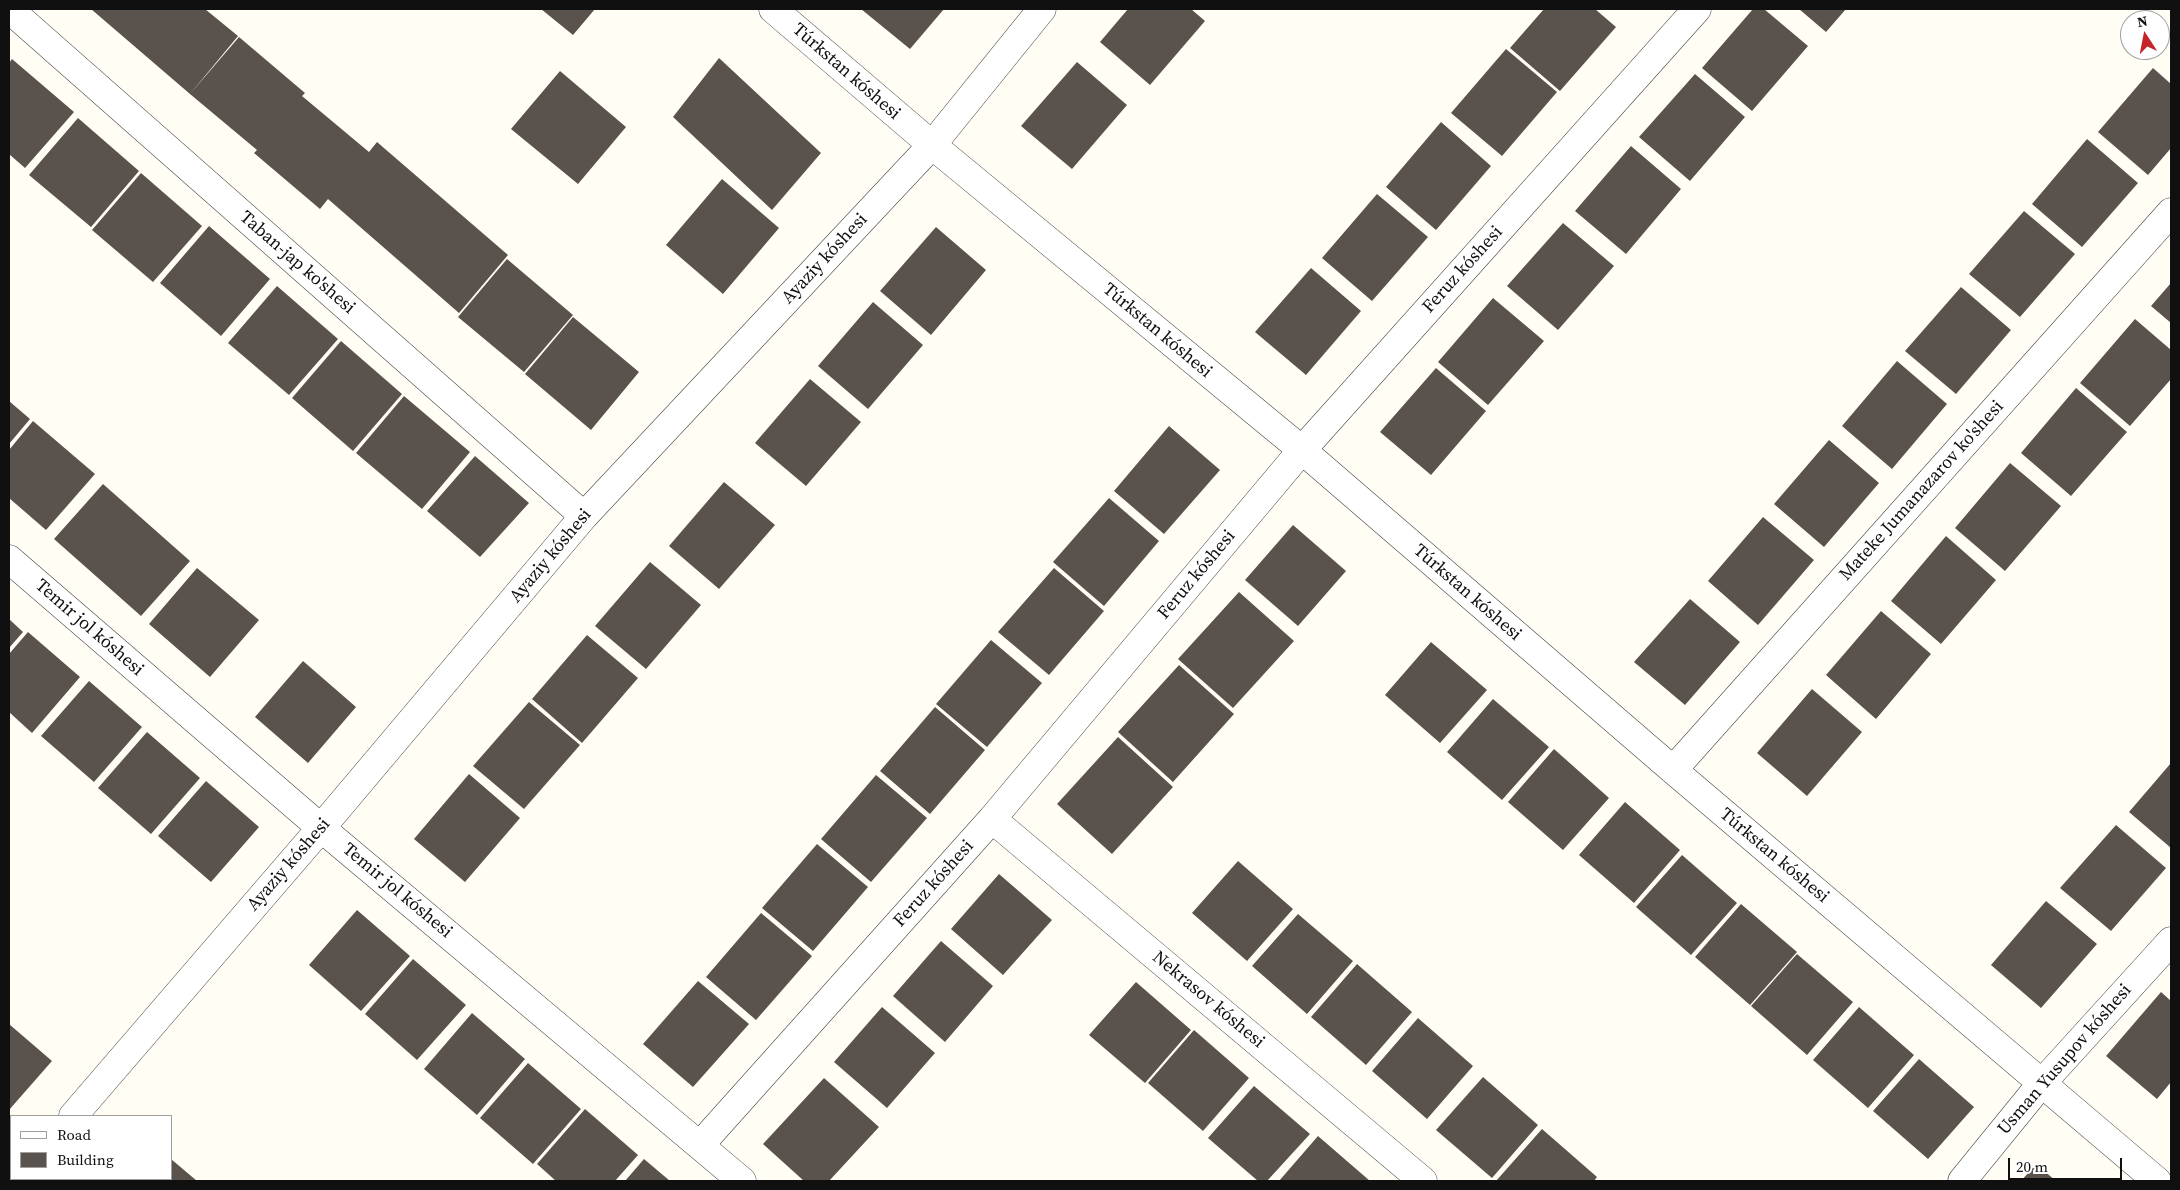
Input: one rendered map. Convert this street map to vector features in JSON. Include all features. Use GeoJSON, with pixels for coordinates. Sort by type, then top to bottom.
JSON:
{"type":"FeatureCollection","features":[{"type":"Feature","properties":{"kind":"street","name":"Taban-jap ko'shesi"},"geometry":{"type":"LineString","coordinates":[[9,9],[584,516]]}},
{"type":"Feature","properties":{"kind":"street","name":"Túrkstan kóshesi"},"geometry":{"type":"LineString","coordinates":[[773,9],[932,145],[1302,450],[1673,770],[2157,1181]]}},
{"type":"Feature","properties":{"kind":"street","name":"Ayaziy kóshesi"},"geometry":{"type":"LineString","coordinates":[[74,1115],[321,828],[584,516],[932,145],[1042,9]]}},
{"type":"Feature","properties":{"kind":"street","name":"Feruz kóshesi"},"geometry":{"type":"LineString","coordinates":[[700,1146],[992,819],[1302,450],[1697,9]]}},
{"type":"Feature","properties":{"kind":"street","name":"Mateke Jumanazarov ko'shesi"},"geometry":{"type":"LineString","coordinates":[[1673,770],[2171,212]]}},
{"type":"Feature","properties":{"kind":"street","name":"Temir jol kóshesi"},"geometry":{"type":"LineString","coordinates":[[9,559],[321,828],[742,1181]]}},
{"type":"Feature","properties":{"kind":"street","name":"Nekrasov kóshesi"},"geometry":{"type":"LineString","coordinates":[[992,819],[1423,1181]]}},
{"type":"Feature","properties":{"kind":"street","name":"Usman Yusupov kóshesi"},"geometry":{"type":"LineString","coordinates":[[1962,1181],[2041,1084],[2171,941]]}},
{"type":"Feature","properties":{"kind":"building"},"geometry":{"type":"Polygon","coordinates":[[[91,9],[205,9],[238,36],[190,94],[91,9]]]}},
{"type":"Feature","properties":{"kind":"building"},"geometry":{"type":"Polygon","coordinates":[[[541,9],[595,9],[573,35],[541,9]]]}},
{"type":"Feature","properties":{"kind":"building"},"geometry":{"type":"Polygon","coordinates":[[[861,9],[944,9],[910,49],[861,9]]]}},
{"type":"Feature","properties":{"kind":"building"},"geometry":{"type":"Polygon","coordinates":[[[1128,9],[1191,9],[1205,21],[1150,85],[1100,42],[1128,9]]]}},
{"type":"Feature","properties":{"kind":"building"},"geometry":{"type":"Polygon","coordinates":[[[1544,9],[1595,9],[1616,27],[1560,91],[1510,48],[1544,9]]]}},
{"type":"Feature","properties":{"kind":"building"},"geometry":{"type":"Polygon","coordinates":[[[1753,9],[1764,9],[1808,46],[1752,111],[1702,68],[1753,9]]]}},
{"type":"Feature","properties":{"kind":"building"},"geometry":{"type":"Polygon","coordinates":[[[1799,9],[1846,9],[1826,32],[1799,9]]]}},
{"type":"Feature","properties":{"kind":"building"},"geometry":{"type":"Polygon","coordinates":[[[239,37],[305,93],[302,96],[369,152],[377,142],[508,255],[459,313],[328,199],[320,209],[254,153],[257,150],[190,94],[239,37]]]}},
{"type":"Feature","properties":{"kind":"building"},"geometry":{"type":"Polygon","coordinates":[[[1506,49],[1557,92],[1502,156],[1451,113],[1506,49]]]}},
{"type":"Feature","properties":{"kind":"building"},"geometry":{"type":"Polygon","coordinates":[[[719,58],[821,153],[772,210],[673,117],[719,58]]]}},
{"type":"Feature","properties":{"kind":"building"},"geometry":{"type":"Polygon","coordinates":[[[12,59],[74,112],[25,168],[9,154],[9,63],[12,59]]]}},
{"type":"Feature","properties":{"kind":"building"},"geometry":{"type":"Polygon","coordinates":[[[1077,62],[1127,105],[1072,169],[1021,126],[1077,62]]]}},
{"type":"Feature","properties":{"kind":"building"},"geometry":{"type":"Polygon","coordinates":[[[2153,68],[2171,84],[2171,148],[2148,175],[2098,132],[2153,68]]]}},
{"type":"Feature","properties":{"kind":"building"},"geometry":{"type":"Polygon","coordinates":[[[560,71],[626,127],[578,184],[511,129],[560,71]]]}},
{"type":"Feature","properties":{"kind":"building"},"geometry":{"type":"Polygon","coordinates":[[[1695,74],[1745,117],[1690,181],[1639,137],[1695,74]]]}},
{"type":"Feature","properties":{"kind":"building"},"geometry":{"type":"Polygon","coordinates":[[[78,118],[139,171],[91,227],[29,175],[78,118]]]}},
{"type":"Feature","properties":{"kind":"building"},"geometry":{"type":"Polygon","coordinates":[[[1441,122],[1491,166],[1436,230],[1386,187],[1441,122]]]}},
{"type":"Feature","properties":{"kind":"building"},"geometry":{"type":"Polygon","coordinates":[[[2087,139],[2138,183],[2082,247],[2032,204],[2087,139]]]}},
{"type":"Feature","properties":{"kind":"building"},"geometry":{"type":"Polygon","coordinates":[[[1631,146],[1681,189],[1626,254],[1575,211],[1631,146]]]}},
{"type":"Feature","properties":{"kind":"building"},"geometry":{"type":"Polygon","coordinates":[[[141,173],[202,226],[153,282],[92,230],[141,173]]]}},
{"type":"Feature","properties":{"kind":"building"},"geometry":{"type":"Polygon","coordinates":[[[722,179],[779,228],[723,294],[666,245],[722,179]]]}},
{"type":"Feature","properties":{"kind":"building"},"geometry":{"type":"Polygon","coordinates":[[[1377,194],[1428,237],[1372,301],[1322,258],[1377,194]]]}},
{"type":"Feature","properties":{"kind":"building"},"geometry":{"type":"Polygon","coordinates":[[[2024,211],[2075,254],[2020,317],[1969,274],[2024,211]]]}},
{"type":"Feature","properties":{"kind":"building"},"geometry":{"type":"Polygon","coordinates":[[[1563,223],[1614,266],[1558,330],[1507,286],[1563,223]]]}},
{"type":"Feature","properties":{"kind":"building"},"geometry":{"type":"Polygon","coordinates":[[[209,226],[270,279],[221,336],[160,283],[209,226]]]}},
{"type":"Feature","properties":{"kind":"building"},"geometry":{"type":"Polygon","coordinates":[[[936,227],[986,270],[931,335],[880,291],[936,227]]]}},
{"type":"Feature","properties":{"kind":"building"},"geometry":{"type":"Polygon","coordinates":[[[507,259],[573,315],[524,372],[458,317],[507,259]]]}},
{"type":"Feature","properties":{"kind":"building"},"geometry":{"type":"Polygon","coordinates":[[[1311,268],[1361,311],[1306,375],[1255,332],[1311,268]]]}},
{"type":"Feature","properties":{"kind":"building"},"geometry":{"type":"Polygon","coordinates":[[[2171,283],[2171,323],[2151,306],[2171,283]]]}},
{"type":"Feature","properties":{"kind":"building"},"geometry":{"type":"Polygon","coordinates":[[[277,286],[338,339],[289,395],[228,343],[277,286]]]}},
{"type":"Feature","properties":{"kind":"building"},"geometry":{"type":"Polygon","coordinates":[[[1961,287],[2011,330],[1956,394],[1905,351],[1961,287]]]}},
{"type":"Feature","properties":{"kind":"building"},"geometry":{"type":"Polygon","coordinates":[[[1493,298],[1544,341],[1488,405],[1438,362],[1493,298]]]}},
{"type":"Feature","properties":{"kind":"building"},"geometry":{"type":"Polygon","coordinates":[[[873,302],[923,345],[868,409],[818,366],[873,302]]]}},
{"type":"Feature","properties":{"kind":"building"},"geometry":{"type":"Polygon","coordinates":[[[573,317],[639,372],[591,430],[525,374],[573,317]]]}},
{"type":"Feature","properties":{"kind":"building"},"geometry":{"type":"Polygon","coordinates":[[[2135,319],[2171,350],[2171,379],[2130,426],[2080,383],[2135,319]]]}},
{"type":"Feature","properties":{"kind":"building"},"geometry":{"type":"Polygon","coordinates":[[[341,341],[402,394],[353,451],[292,398],[341,341]]]}},
{"type":"Feature","properties":{"kind":"building"},"geometry":{"type":"Polygon","coordinates":[[[1897,361],[1947,404],[1892,469],[1842,426],[1897,361]]]}},
{"type":"Feature","properties":{"kind":"building"},"geometry":{"type":"Polygon","coordinates":[[[1436,368],[1486,411],[1431,475],[1380,432],[1436,368]]]}},
{"type":"Feature","properties":{"kind":"building"},"geometry":{"type":"Polygon","coordinates":[[[810,379],[861,422],[806,486],[755,443],[810,379]]]}},
{"type":"Feature","properties":{"kind":"building"},"geometry":{"type":"Polygon","coordinates":[[[2076,388],[2127,432],[2071,496],[2021,453],[2076,388]]]}},
{"type":"Feature","properties":{"kind":"building"},"geometry":{"type":"Polygon","coordinates":[[[404,396],[470,452],[422,509],[356,453],[404,396]]]}},
{"type":"Feature","properties":{"kind":"building"},"geometry":{"type":"Polygon","coordinates":[[[9,401],[30,419],[9,444],[9,401]]]}},
{"type":"Feature","properties":{"kind":"building"},"geometry":{"type":"Polygon","coordinates":[[[33,421],[95,474],[46,530],[9,498],[9,450],[33,421]]]}},
{"type":"Feature","properties":{"kind":"building"},"geometry":{"type":"Polygon","coordinates":[[[1169,426],[1220,470],[1164,534],[1114,491],[1169,426]]]}},
{"type":"Feature","properties":{"kind":"building"},"geometry":{"type":"Polygon","coordinates":[[[1829,440],[1879,483],[1824,547],[1774,504],[1829,440]]]}},
{"type":"Feature","properties":{"kind":"building"},"geometry":{"type":"Polygon","coordinates":[[[475,456],[529,503],[480,557],[427,511],[475,456]]]}},
{"type":"Feature","properties":{"kind":"building"},"geometry":{"type":"Polygon","coordinates":[[[2010,463],[2061,506],[2005,571],[1955,528],[2010,463]]]}},
{"type":"Feature","properties":{"kind":"building"},"geometry":{"type":"Polygon","coordinates":[[[724,482],[775,525],[719,589],[669,546],[724,482]]]}},
{"type":"Feature","properties":{"kind":"building"},"geometry":{"type":"Polygon","coordinates":[[[103,484],[190,561],[141,616],[54,539],[103,484]]]}},
{"type":"Feature","properties":{"kind":"building"},"geometry":{"type":"Polygon","coordinates":[[[1109,498],[1159,541],[1104,606],[1053,562],[1109,498]]]}},
{"type":"Feature","properties":{"kind":"building"},"geometry":{"type":"Polygon","coordinates":[[[1763,517],[1814,560],[1758,625],[1708,581],[1763,517]]]}},
{"type":"Feature","properties":{"kind":"building"},"geometry":{"type":"Polygon","coordinates":[[[1293,525],[1346,571],[1298,626],[1245,580],[1293,525]]]}},
{"type":"Feature","properties":{"kind":"building"},"geometry":{"type":"Polygon","coordinates":[[[1946,536],[1996,580],[1941,644],[1891,601],[1946,536]]]}},
{"type":"Feature","properties":{"kind":"building"},"geometry":{"type":"Polygon","coordinates":[[[650,562],[701,605],[646,669],[595,626],[650,562]]]}},
{"type":"Feature","properties":{"kind":"building"},"geometry":{"type":"Polygon","coordinates":[[[197,568],[259,620],[210,677],[149,624],[197,568]]]}},
{"type":"Feature","properties":{"kind":"building"},"geometry":{"type":"Polygon","coordinates":[[[1054,568],[1104,611],[1049,675],[998,632],[1054,568]]]}},
{"type":"Feature","properties":{"kind":"building"},"geometry":{"type":"Polygon","coordinates":[[[1239,592],[1294,641],[1233,708],[1178,659],[1239,592]]]}},
{"type":"Feature","properties":{"kind":"building"},"geometry":{"type":"Polygon","coordinates":[[[1690,599],[1740,642],[1685,705],[1634,662],[1690,599]]]}},
{"type":"Feature","properties":{"kind":"building"},"geometry":{"type":"Polygon","coordinates":[[[1881,611],[1931,654],[1876,719],[1826,675],[1881,611]]]}},
{"type":"Feature","properties":{"kind":"building"},"geometry":{"type":"Polygon","coordinates":[[[9,619],[23,632],[9,648],[9,619]]]}},
{"type":"Feature","properties":{"kind":"building"},"geometry":{"type":"Polygon","coordinates":[[[28,632],[80,677],[32,733],[9,712],[9,654],[28,632]]]}},
{"type":"Feature","properties":{"kind":"building"},"geometry":{"type":"Polygon","coordinates":[[[587,635],[638,678],[582,743],[532,699],[587,635]]]}},
{"type":"Feature","properties":{"kind":"building"},"geometry":{"type":"Polygon","coordinates":[[[991,640],[1042,683],[987,747],[936,704],[991,640]]]}},
{"type":"Feature","properties":{"kind":"building"},"geometry":{"type":"Polygon","coordinates":[[[1431,642],[1487,690],[1440,743],[1385,695],[1431,642]]]}},
{"type":"Feature","properties":{"kind":"building"},"geometry":{"type":"Polygon","coordinates":[[[303,661],[356,707],[308,763],[255,717],[303,661]]]}},
{"type":"Feature","properties":{"kind":"building"},"geometry":{"type":"Polygon","coordinates":[[[1179,665],[1234,714],[1173,782],[1118,732],[1179,665]]]}},
{"type":"Feature","properties":{"kind":"building"},"geometry":{"type":"Polygon","coordinates":[[[89,681],[142,727],[94,782],[41,736],[89,681]]]}},
{"type":"Feature","properties":{"kind":"building"},"geometry":{"type":"Polygon","coordinates":[[[1812,689],[1862,732],[1807,796],[1757,753],[1812,689]]]}},
{"type":"Feature","properties":{"kind":"building"},"geometry":{"type":"Polygon","coordinates":[[[1493,699],[1549,747],[1502,800],[1447,752],[1493,699]]]}},
{"type":"Feature","properties":{"kind":"building"},"geometry":{"type":"Polygon","coordinates":[[[529,702],[580,745],[524,809],[473,766],[529,702]]]}},
{"type":"Feature","properties":{"kind":"building"},"geometry":{"type":"Polygon","coordinates":[[[935,707],[985,750],[930,814],[880,771],[935,707]]]}},
{"type":"Feature","properties":{"kind":"building"},"geometry":{"type":"Polygon","coordinates":[[[147,732],[200,778],[151,834],[98,788],[147,732]]]}},
{"type":"Feature","properties":{"kind":"building"},"geometry":{"type":"Polygon","coordinates":[[[1118,737],[1173,787],[1112,854],[1057,804],[1118,737]]]}},
{"type":"Feature","properties":{"kind":"building"},"geometry":{"type":"Polygon","coordinates":[[[1554,749],[1609,798],[1563,850],[1508,802],[1554,749]]]}},
{"type":"Feature","properties":{"kind":"building"},"geometry":{"type":"Polygon","coordinates":[[[2171,763],[2171,848],[2129,812],[2171,763]]]}},
{"type":"Feature","properties":{"kind":"building"},"geometry":{"type":"Polygon","coordinates":[[[469,774],[520,818],[465,882],[414,839],[469,774]]]}},
{"type":"Feature","properties":{"kind":"building"},"geometry":{"type":"Polygon","coordinates":[[[876,775],[927,818],[871,882],[821,839],[876,775]]]}},
{"type":"Feature","properties":{"kind":"building"},"geometry":{"type":"Polygon","coordinates":[[[206,781],[259,827],[211,882],[158,836],[206,781]]]}},
{"type":"Feature","properties":{"kind":"building"},"geometry":{"type":"Polygon","coordinates":[[[1625,802],[1680,850],[1634,903],[1579,855],[1625,802]]]}},
{"type":"Feature","properties":{"kind":"building"},"geometry":{"type":"Polygon","coordinates":[[[2116,825],[2166,868],[2111,931],[2060,888],[2116,825]]]}},
{"type":"Feature","properties":{"kind":"building"},"geometry":{"type":"Polygon","coordinates":[[[817,844],[868,887],[813,951],[762,908],[817,844]]]}},
{"type":"Feature","properties":{"kind":"building"},"geometry":{"type":"Polygon","coordinates":[[[1682,855],[1737,903],[1691,955],[1636,907],[1682,855]]]}},
{"type":"Feature","properties":{"kind":"building"},"geometry":{"type":"Polygon","coordinates":[[[1238,861],[1293,909],[1247,961],[1192,913],[1238,861]]]}},
{"type":"Feature","properties":{"kind":"building"},"geometry":{"type":"Polygon","coordinates":[[[999,874],[1052,920],[1003,975],[951,929],[999,874]]]}},
{"type":"Feature","properties":{"kind":"building"},"geometry":{"type":"Polygon","coordinates":[[[2046,901],[2097,944],[2041,1008],[1991,965],[2046,901]]]}},
{"type":"Feature","properties":{"kind":"building"},"geometry":{"type":"Polygon","coordinates":[[[1741,904],[1797,952],[1750,1005],[1695,957],[1741,904]]]}},
{"type":"Feature","properties":{"kind":"building"},"geometry":{"type":"Polygon","coordinates":[[[357,910],[410,956],[361,1011],[309,965],[357,910]]]}},
{"type":"Feature","properties":{"kind":"building"},"geometry":{"type":"Polygon","coordinates":[[[761,913],[812,956],[756,1020],[706,977],[761,913]]]}},
{"type":"Feature","properties":{"kind":"building"},"geometry":{"type":"Polygon","coordinates":[[[1298,914],[1353,961],[1307,1014],[1252,966],[1298,914]]]}},
{"type":"Feature","properties":{"kind":"building"},"geometry":{"type":"Polygon","coordinates":[[[941,941],[993,986],[945,1042],[893,996],[941,941]]]}},
{"type":"Feature","properties":{"kind":"building"},"geometry":{"type":"Polygon","coordinates":[[[1797,954],[1853,1002],[1807,1055],[1751,1006],[1797,954]]]}},
{"type":"Feature","properties":{"kind":"building"},"geometry":{"type":"Polygon","coordinates":[[[413,959],[466,1005],[417,1060],[365,1014],[413,959]]]}},
{"type":"Feature","properties":{"kind":"building"},"geometry":{"type":"Polygon","coordinates":[[[1357,964],[1412,1012],[1366,1065],[1311,1017],[1357,964]]]}},
{"type":"Feature","properties":{"kind":"building"},"geometry":{"type":"Polygon","coordinates":[[[698,981],[749,1024],[693,1087],[643,1044],[698,981]]]}},
{"type":"Feature","properties":{"kind":"building"},"geometry":{"type":"Polygon","coordinates":[[[1136,982],[1191,1030],[1145,1083],[1089,1035],[1136,982]]]}},
{"type":"Feature","properties":{"kind":"building"},"geometry":{"type":"Polygon","coordinates":[[[2161,992],[2171,1001],[2171,1082],[2157,1099],[2106,1056],[2161,992]]]}},
{"type":"Feature","properties":{"kind":"building"},"geometry":{"type":"Polygon","coordinates":[[[882,1007],[935,1053],[887,1108],[834,1062],[882,1007]]]}},
{"type":"Feature","properties":{"kind":"building"},"geometry":{"type":"Polygon","coordinates":[[[1859,1007],[1914,1055],[1868,1108],[1813,1060],[1859,1007]]]}},
{"type":"Feature","properties":{"kind":"building"},"geometry":{"type":"Polygon","coordinates":[[[472,1013],[525,1059],[477,1115],[424,1069],[472,1013]]]}},
{"type":"Feature","properties":{"kind":"building"},"geometry":{"type":"Polygon","coordinates":[[[1418,1018],[1473,1066],[1427,1119],[1372,1071],[1418,1018]]]}},
{"type":"Feature","properties":{"kind":"building"},"geometry":{"type":"Polygon","coordinates":[[[9,1024],[52,1061],[9,1110],[9,1024]]]}},
{"type":"Feature","properties":{"kind":"building"},"geometry":{"type":"Polygon","coordinates":[[[1194,1030],[1249,1078],[1203,1131],[1148,1083],[1194,1030]]]}},
{"type":"Feature","properties":{"kind":"building"},"geometry":{"type":"Polygon","coordinates":[[[1919,1059],[1974,1107],[1928,1159],[1873,1111],[1919,1059]]]}},
{"type":"Feature","properties":{"kind":"building"},"geometry":{"type":"Polygon","coordinates":[[[528,1063],[581,1109],[533,1164],[480,1118],[528,1063]]]}},
{"type":"Feature","properties":{"kind":"building"},"geometry":{"type":"Polygon","coordinates":[[[1483,1077],[1538,1125],[1492,1178],[1436,1130],[1483,1077]]]}},
{"type":"Feature","properties":{"kind":"building"},"geometry":{"type":"Polygon","coordinates":[[[824,1078],[879,1127],[829,1181],[804,1181],[763,1144],[824,1078]]]}},
{"type":"Feature","properties":{"kind":"building"},"geometry":{"type":"Polygon","coordinates":[[[1254,1086],[1310,1134],[1267,1181],[1258,1181],[1208,1138],[1254,1086]]]}},
{"type":"Feature","properties":{"kind":"building"},"geometry":{"type":"Polygon","coordinates":[[[585,1109],[638,1155],[615,1181],[556,1181],[537,1164],[585,1109]]]}},
{"type":"Feature","properties":{"kind":"building"},"geometry":{"type":"Polygon","coordinates":[[[1542,1129],[1597,1177],[1594,1181],[1496,1181],[1542,1129]]]}},
{"type":"Feature","properties":{"kind":"building"},"geometry":{"type":"Polygon","coordinates":[[[1318,1136],[1370,1181],[1279,1181],[1318,1136]]]}},
{"type":"Feature","properties":{"kind":"building"},"geometry":{"type":"Polygon","coordinates":[[[644,1159],[670,1181],[625,1181],[644,1159]]]}},
{"type":"Feature","properties":{"kind":"building"},"geometry":{"type":"Polygon","coordinates":[[[172,1160],[197,1181],[118,1181],[172,1180],[172,1160]]]}},
{"type":"Feature","properties":{"kind":"building"},"geometry":{"type":"Polygon","coordinates":[[[2036,1164],[2056,1181],[2021,1181],[2036,1164]]]}}]}
